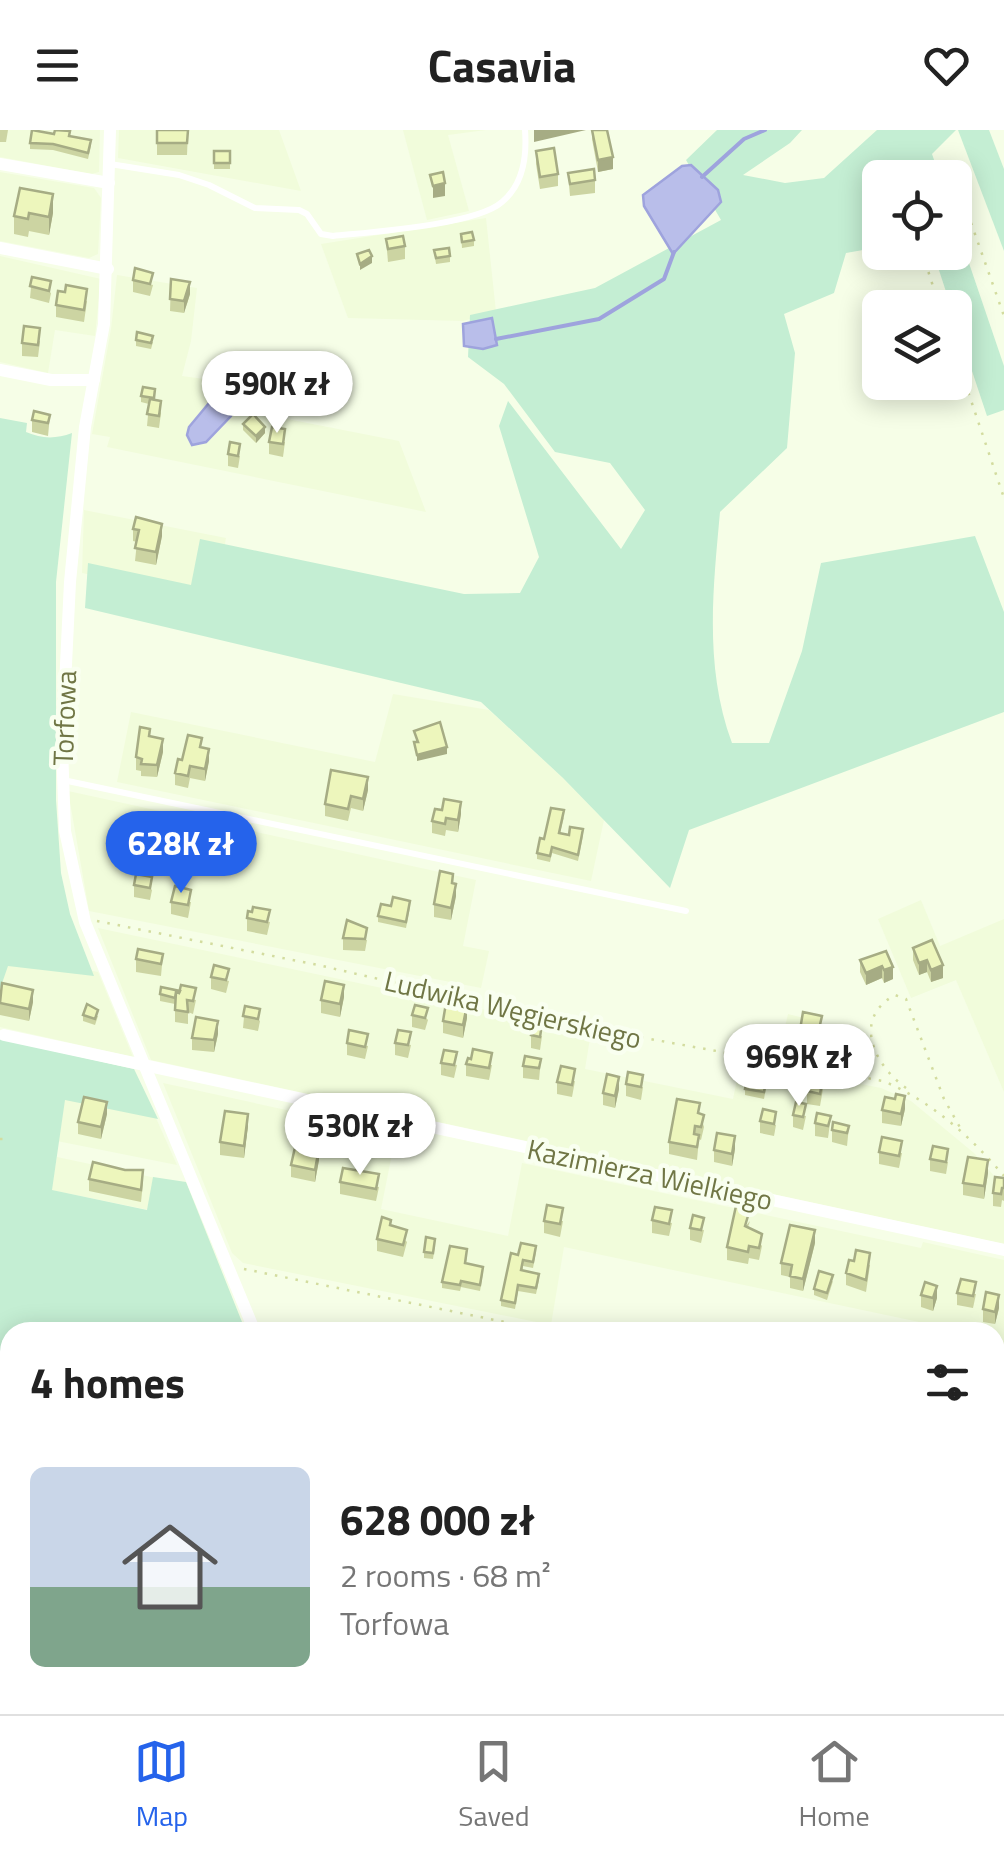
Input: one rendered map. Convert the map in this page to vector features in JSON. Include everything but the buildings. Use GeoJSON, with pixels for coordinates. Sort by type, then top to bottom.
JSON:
{"type":"FeatureCollection","features":[{"type":"Feature","properties":{"kind":"street","name":"Torfowa"},"geometry":{"type":"LineString","coordinates":[[110,130],[104,324],[85,427],[70,582],[62,780],[65,831],[85,922],[251,1322]]}},
{"type":"Feature","properties":{"kind":"street"},"geometry":{"type":"LineString","coordinates":[[0,164],[108,183]]}},
{"type":"Feature","properties":{"kind":"street"},"geometry":{"type":"LineString","coordinates":[[0,248],[108,269]]}},
{"type":"Feature","properties":{"kind":"street"},"geometry":{"type":"LineString","coordinates":[[0,370],[52,380],[94,380]]}},
{"type":"Feature","properties":{"kind":"street","name":"Kazimierza Wielkiego"},"geometry":{"type":"LineString","coordinates":[[4,1035],[1004,1250]]}},
{"type":"Feature","properties":{"kind":"lane"},"geometry":{"type":"LineString","coordinates":[[109,164],[209,184],[255,208],[299,210],[307,214],[321,234],[333,236],[428,224],[491,210],[504,201],[521,176],[525,130]]}},
{"type":"Feature","properties":{"kind":"lane"},"geometry":{"type":"LineString","coordinates":[[62,780],[686,911]]}},
{"type":"Feature","properties":{"kind":"path"},"geometry":{"type":"LineString","coordinates":[[972,226],[1004,316]]}},
{"type":"Feature","properties":{"kind":"path"},"geometry":{"type":"LineString","coordinates":[[971,400],[1004,498]]}},
{"type":"Feature","properties":{"kind":"path","name":"Ludwika Węgierskiego"},"geometry":{"type":"LineString","coordinates":[[85,922],[99,921],[318,965],[600,1030],[883,1081],[912,1093],[962,1132],[1004,1176]]}},
{"type":"Feature","properties":{"kind":"path"},"geometry":{"type":"LineString","coordinates":[[912,1093],[882,1066],[872,1043],[873,1018],[879,1007],[895,995],[906,999],[944,1099],[962,1132]]}},
{"type":"Feature","properties":{"kind":"path"},"geometry":{"type":"LineString","coordinates":[[228,1266],[505,1322]]}},
{"type":"Feature","properties":{"kind":"shaded area"},"geometry":{"type":"Polygon","coordinates":[[[0,130],[100,130],[99,172],[91,174],[0,157],[0,130]]]}},
{"type":"Feature","properties":{"kind":"shaded area"},"geometry":{"type":"Polygon","coordinates":[[[119,130],[279,130],[301,191],[118,158],[119,130]]]}},
{"type":"Feature","properties":{"kind":"shaded area"},"geometry":{"type":"Polygon","coordinates":[[[403,130],[486,130],[448,135],[469,211],[427,220],[403,130]]]}},
{"type":"Feature","properties":{"kind":"shaded area"},"geometry":{"type":"Polygon","coordinates":[[[717,130],[802,130],[790,143],[743,175],[785,183],[824,178],[877,130],[956,130],[932,154],[934,160],[862,160],[862,250],[846,253],[834,293],[784,314],[795,353],[787,448],[720,512],[713,599],[714,657],[717,686],[732,743],[769,743],[802,651],[821,563],[975,536],[1004,612],[1004,712],[689,830],[670,888],[563,778],[481,702],[85,608],[88,563],[191,585],[200,539],[464,594],[520,593],[539,557],[499,426],[508,401],[621,549],[645,510],[610,463],[555,452],[504,384],[468,357],[470,315],[595,288],[721,220],[686,160],[717,130]]]}},
{"type":"Feature","properties":{"kind":"shaded area"},"geometry":{"type":"Polygon","coordinates":[[[958,130],[989,130],[1004,169],[1004,251],[972,160],[958,130]]]}},
{"type":"Feature","properties":{"kind":"shaded area"},"geometry":{"type":"Polygon","coordinates":[[[0,172],[94,188],[101,198],[98,254],[89,258],[0,241],[0,172]]]}},
{"type":"Feature","properties":{"kind":"shaded area"},"geometry":{"type":"Polygon","coordinates":[[[486,218],[496,312],[463,321],[348,318],[321,244],[486,218]]]}},
{"type":"Feature","properties":{"kind":"shaded area"},"geometry":{"type":"Polygon","coordinates":[[[0,256],[101,279],[95,336],[55,330],[48,373],[0,362],[0,256]]]}},
{"type":"Feature","properties":{"kind":"shaded area"},"geometry":{"type":"Polygon","coordinates":[[[939,270],[971,270],[1004,366],[1004,410],[987,416],[972,371],[972,290],[945,290],[939,270]]]}},
{"type":"Feature","properties":{"kind":"shaded area"},"geometry":{"type":"Polygon","coordinates":[[[117,275],[197,288],[182,376],[270,388],[252,412],[399,441],[426,512],[107,447],[110,437],[92,434],[117,275]]]}},
{"type":"Feature","properties":{"kind":"shaded area"},"geometry":{"type":"Polygon","coordinates":[[[0,418],[27,423],[26,432],[38,436],[72,433],[56,582],[56,800],[61,873],[70,914],[94,976],[8,966],[0,989],[0,418]]]}},
{"type":"Feature","properties":{"kind":"shaded area"},"geometry":{"type":"Polygon","coordinates":[[[84,510],[226,538],[214,601],[82,573],[84,510]]]}},
{"type":"Feature","properties":{"kind":"shaded area"},"geometry":{"type":"Polygon","coordinates":[[[393,694],[489,710],[563,778],[604,820],[591,881],[117,782],[131,712],[375,762],[393,694]]]}},
{"type":"Feature","properties":{"kind":"shaded area"},"geometry":{"type":"Polygon","coordinates":[[[68,791],[476,880],[463,946],[489,951],[481,988],[89,911],[68,791]]]}},
{"type":"Feature","properties":{"kind":"shaded area"},"geometry":{"type":"Polygon","coordinates":[[[921,900],[940,946],[1004,919],[1004,1092],[956,980],[911,998],[878,919],[921,900]]]}},
{"type":"Feature","properties":{"kind":"shaded area"},"geometry":{"type":"Polygon","coordinates":[[[98,928],[591,1032],[585,1069],[733,1099],[741,1060],[881,1088],[911,1101],[974,1153],[1004,1187],[1004,1244],[151,1060],[98,928]]]}},
{"type":"Feature","properties":{"kind":"shaded area"},"geometry":{"type":"Polygon","coordinates":[[[0,953],[98,972],[133,1057],[0,1027],[0,953]]]}},
{"type":"Feature","properties":{"kind":"shaded area"},"geometry":{"type":"Polygon","coordinates":[[[788,1014],[820,1022],[873,1068],[780,1049],[788,1014]]]}},
{"type":"Feature","properties":{"kind":"shaded area"},"geometry":{"type":"Polygon","coordinates":[[[0,1039],[134,1069],[158,1119],[65,1100],[52,1190],[147,1210],[153,1177],[186,1182],[242,1322],[0,1322],[0,1039]]]}},
{"type":"Feature","properties":{"kind":"shaded area"},"geometry":{"type":"Polygon","coordinates":[[[29,1046],[134,1069],[177,1165],[12,1132],[29,1046]]]}},
{"type":"Feature","properties":{"kind":"shaded area"},"geometry":{"type":"Polygon","coordinates":[[[163,1083],[396,1134],[381,1209],[508,1236],[522,1163],[921,1248],[923,1242],[1004,1260],[1004,1322],[919,1322],[564,1247],[552,1322],[536,1322],[243,1263],[232,1253],[163,1083]]]}},
{"type":"Feature","properties":{"kind":"shaded area"},"geometry":{"type":"Polygon","coordinates":[[[57,1157],[184,1184],[198,1220],[51,1190],[57,1157]]]}},
{"type":"Feature","properties":{"kind":"water"},"geometry":{"type":"Polygon","coordinates":[[[691,165],[718,190],[721,202],[673,254],[644,206],[643,195],[682,166],[691,165]]]}},
{"type":"Feature","properties":{"kind":"water"},"geometry":{"type":"Polygon","coordinates":[[[492,318],[497,345],[483,349],[464,346],[463,324],[492,318]]]}},
{"type":"Feature","properties":{"kind":"water"},"geometry":{"type":"Polygon","coordinates":[[[214,397],[220,397],[231,416],[206,442],[192,445],[187,435],[189,427],[214,397]]]}},
{"type":"Feature","properties":{"kind":"waterway"},"geometry":{"type":"LineString","coordinates":[[702,177],[744,139],[765,130]]}},
{"type":"Feature","properties":{"kind":"waterway"},"geometry":{"type":"LineString","coordinates":[[496,339],[599,319],[664,279],[674,252]]}}]}
